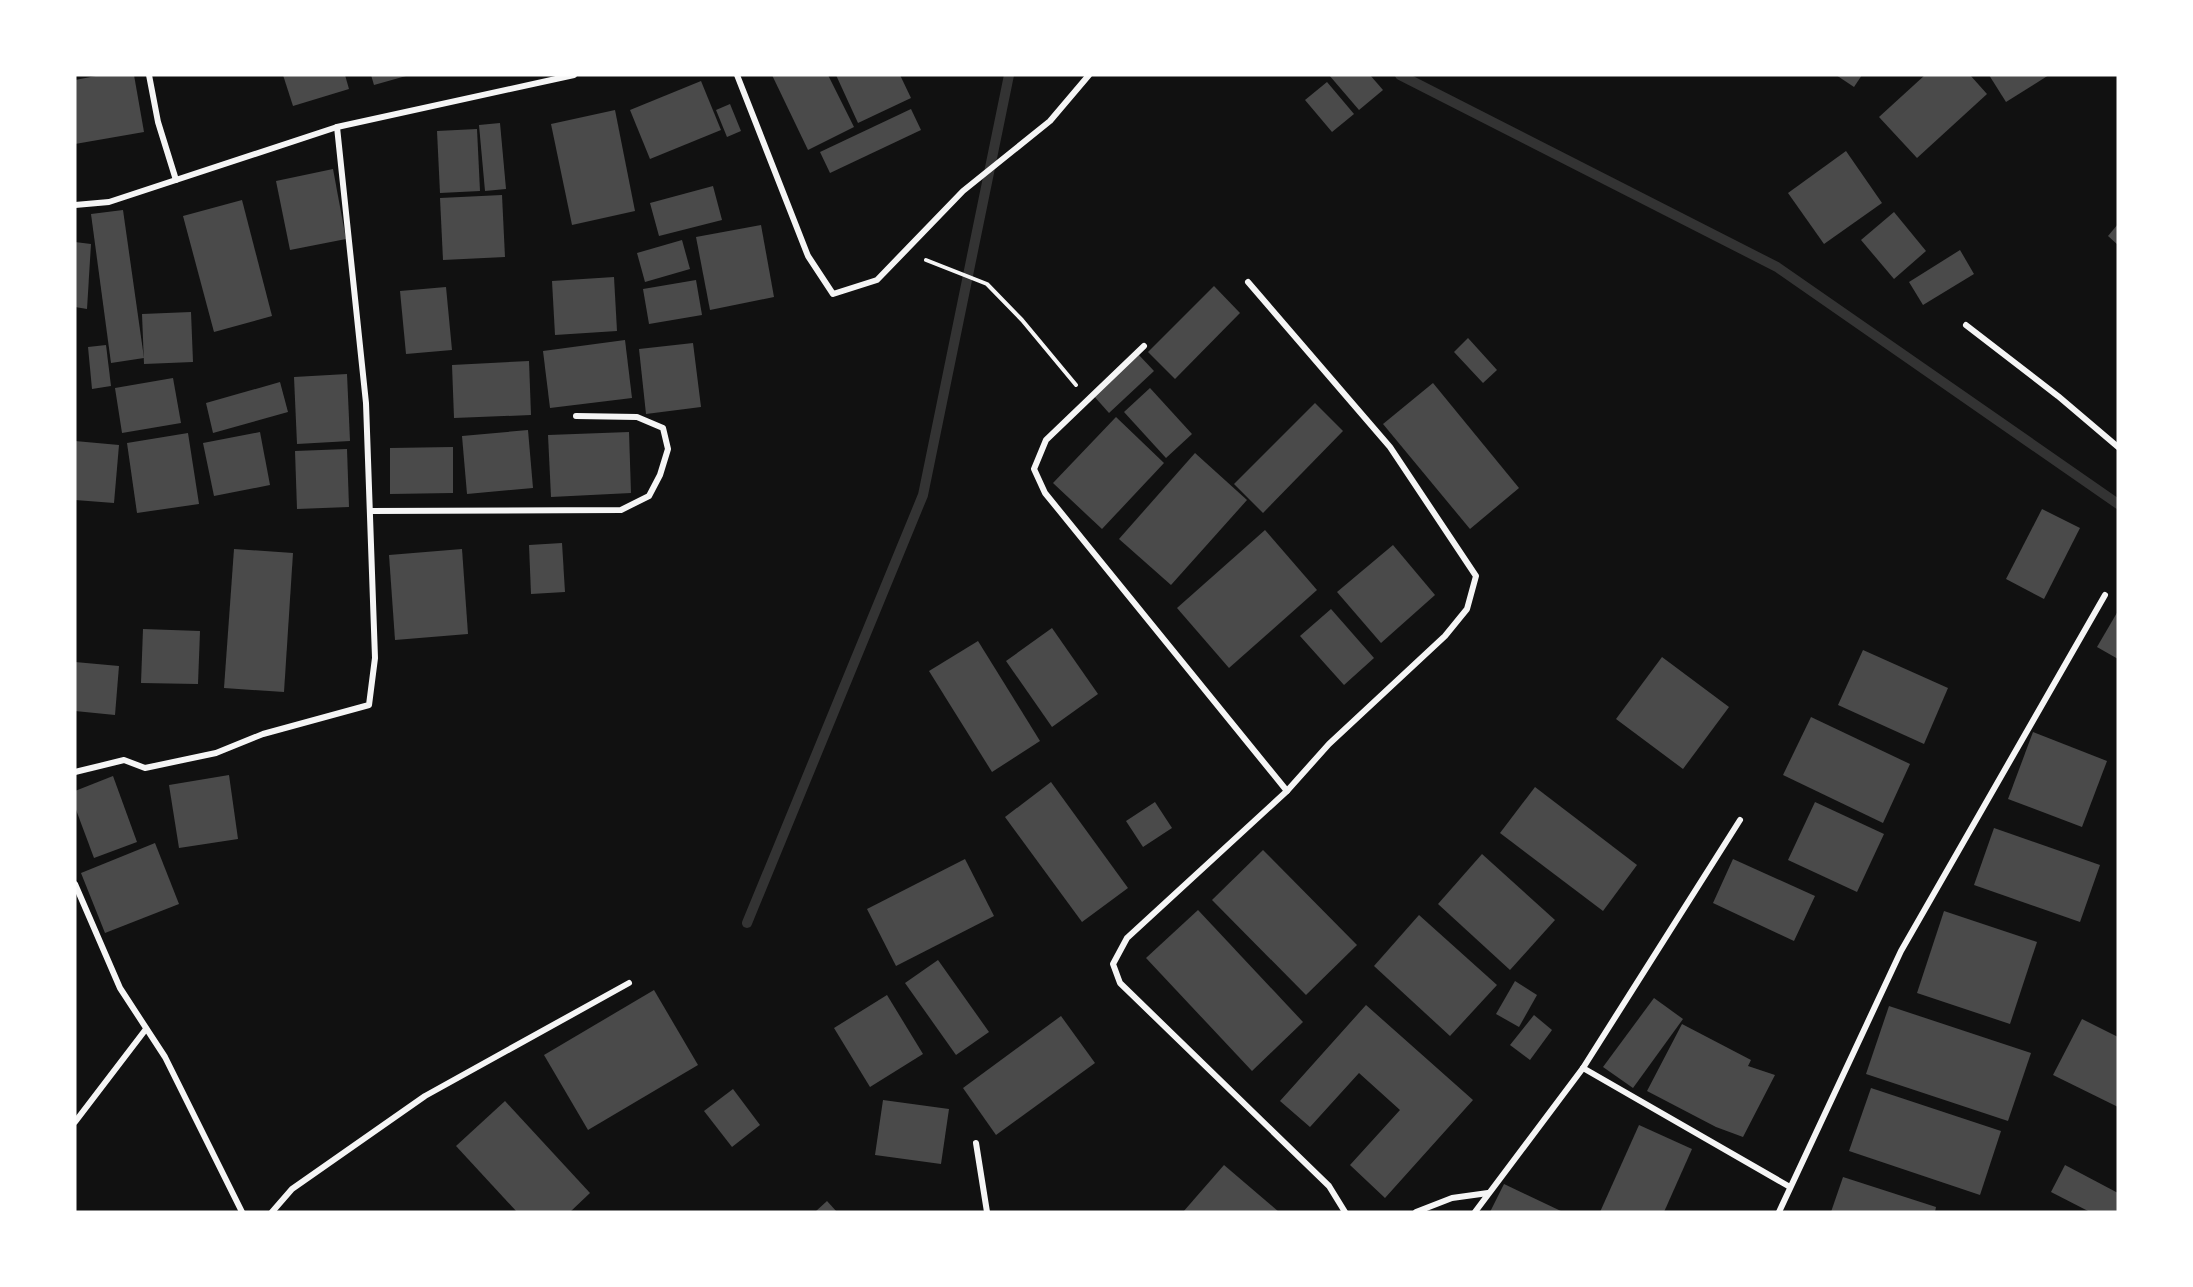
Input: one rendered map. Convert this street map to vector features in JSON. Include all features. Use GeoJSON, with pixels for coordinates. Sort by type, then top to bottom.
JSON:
{"type":"FeatureCollection","features":[{"type":"Feature","properties":{"kind":"street"},"geometry":{"type":"LineString","coordinates":[[150,75],[158,122],[176,180]]}},
{"type":"Feature","properties":{"kind":"street"},"geometry":{"type":"LineString","coordinates":[[75,205],[109,202],[337,127],[574,75]]}},
{"type":"Feature","properties":{"kind":"street"},"geometry":{"type":"LineString","coordinates":[[737,75],[808,256],[833,294],[877,280],[963,191],[1050,121],[1089,75]]}},
{"type":"Feature","properties":{"kind":"street"},"geometry":{"type":"LineString","coordinates":[[75,772],[124,760],[145,768],[216,753],[263,734],[369,705],[375,658],[366,403],[337,127]]}},
{"type":"Feature","properties":{"kind":"street"},"geometry":{"type":"LineString","coordinates":[[1248,282],[1390,447],[1476,576],[1467,609],[1445,636],[1329,744],[1287,791],[1127,938],[1113,964],[1120,983],[1329,1186],[1345,1212]]}},
{"type":"Feature","properties":{"kind":"street"},"geometry":{"type":"LineString","coordinates":[[1966,325],[2058,396],[2118,447]]}},
{"type":"Feature","properties":{"kind":"street"},"geometry":{"type":"LineString","coordinates":[[1143,345],[1046,440],[1034,470],[1045,494],[1287,791]]}},
{"type":"Feature","properties":{"kind":"street"},"geometry":{"type":"LineString","coordinates":[[370,510],[621,510],[649,496],[660,475],[668,449],[663,428],[637,417],[576,416]]}},
{"type":"Feature","properties":{"kind":"street"},"geometry":{"type":"LineString","coordinates":[[1779,1212],[1900,951],[2105,595]]}},
{"type":"Feature","properties":{"kind":"street"},"geometry":{"type":"LineString","coordinates":[[1475,1212],[1583,1068],[1740,820]]}},
{"type":"Feature","properties":{"kind":"street"},"geometry":{"type":"LineString","coordinates":[[75,884],[120,988],[165,1057],[242,1212]]}},
{"type":"Feature","properties":{"kind":"street"},"geometry":{"type":"LineString","coordinates":[[272,1212],[292,1189],[425,1096],[629,983]]}},
{"type":"Feature","properties":{"kind":"street"},"geometry":{"type":"LineString","coordinates":[[75,1122],[146,1029]]}},
{"type":"Feature","properties":{"kind":"street"},"geometry":{"type":"LineString","coordinates":[[1583,1068],[1790,1187]]}},
{"type":"Feature","properties":{"kind":"street"},"geometry":{"type":"LineString","coordinates":[[976,1143],[987,1212]]}},
{"type":"Feature","properties":{"kind":"street"},"geometry":{"type":"LineString","coordinates":[[1416,1212],[1452,1198],[1488,1194]]}},
{"type":"Feature","properties":{"kind":"path"},"geometry":{"type":"LineString","coordinates":[[905,252],[987,284],[1022,320],[1088,399]]}},
{"type":"Feature","properties":{"kind":"building"},"geometry":{"type":"Polygon","coordinates":[[[101,75],[134,75],[144,132],[75,144],[75,80],[101,75]]]}},
{"type":"Feature","properties":{"kind":"building"},"geometry":{"type":"Polygon","coordinates":[[[283,75],[345,75],[349,89],[293,106],[283,75]]]}},
{"type":"Feature","properties":{"kind":"building"},"geometry":{"type":"Polygon","coordinates":[[[371,75],[406,75],[406,76],[374,85],[371,75]]]}},
{"type":"Feature","properties":{"kind":"building"},"geometry":{"type":"Polygon","coordinates":[[[772,75],[828,75],[854,127],[808,150],[772,75]]]}},
{"type":"Feature","properties":{"kind":"building"},"geometry":{"type":"Polygon","coordinates":[[[836,75],[900,75],[911,98],[858,123],[836,75]]]}},
{"type":"Feature","properties":{"kind":"building"},"geometry":{"type":"Polygon","coordinates":[[[1329,75],[1370,75],[1383,90],[1359,110],[1329,75]]]}},
{"type":"Feature","properties":{"kind":"building"},"geometry":{"type":"Polygon","coordinates":[[[1836,75],[1862,75],[1854,87],[1836,75]]]}},
{"type":"Feature","properties":{"kind":"building"},"geometry":{"type":"Polygon","coordinates":[[[1925,75],[1970,75],[1987,94],[1917,158],[1879,117],[1925,75]]]}},
{"type":"Feature","properties":{"kind":"building"},"geometry":{"type":"Polygon","coordinates":[[[1989,75],[2049,75],[2006,102],[1989,75]]]}},
{"type":"Feature","properties":{"kind":"building"},"geometry":{"type":"Polygon","coordinates":[[[701,81],[721,130],[650,159],[630,110],[701,81]]]}},
{"type":"Feature","properties":{"kind":"building"},"geometry":{"type":"Polygon","coordinates":[[[1327,82],[1354,114],[1332,132],[1305,100],[1327,82]]]}},
{"type":"Feature","properties":{"kind":"building"},"geometry":{"type":"Polygon","coordinates":[[[730,104],[741,131],[727,137],[716,110],[730,104]]]}},
{"type":"Feature","properties":{"kind":"building"},"geometry":{"type":"Polygon","coordinates":[[[911,109],[921,130],[830,173],[820,152],[911,109]]]}},
{"type":"Feature","properties":{"kind":"building"},"geometry":{"type":"Polygon","coordinates":[[[615,110],[635,211],[572,225],[551,124],[615,110]]]}},
{"type":"Feature","properties":{"kind":"building"},"geometry":{"type":"Polygon","coordinates":[[[500,123],[506,189],[485,191],[479,125],[500,123]]]}},
{"type":"Feature","properties":{"kind":"building"},"geometry":{"type":"Polygon","coordinates":[[[477,129],[480,191],[440,193],[437,131],[477,129]]]}},
{"type":"Feature","properties":{"kind":"building"},"geometry":{"type":"Polygon","coordinates":[[[1846,151],[1882,203],[1824,244],[1788,193],[1846,151]]]}},
{"type":"Feature","properties":{"kind":"building"},"geometry":{"type":"Polygon","coordinates":[[[333,169],[346,239],[290,250],[276,181],[333,169]]]}},
{"type":"Feature","properties":{"kind":"building"},"geometry":{"type":"Polygon","coordinates":[[[713,186],[722,220],[659,236],[650,203],[713,186]]]}},
{"type":"Feature","properties":{"kind":"building"},"geometry":{"type":"Polygon","coordinates":[[[502,195],[505,257],[443,260],[440,198],[502,195]]]}},
{"type":"Feature","properties":{"kind":"building"},"geometry":{"type":"Polygon","coordinates":[[[242,200],[272,316],[214,332],[183,216],[242,200]]]}},
{"type":"Feature","properties":{"kind":"building"},"geometry":{"type":"Polygon","coordinates":[[[123,210],[144,358],[111,363],[91,214],[123,210]]]}},
{"type":"Feature","properties":{"kind":"building"},"geometry":{"type":"Polygon","coordinates":[[[1894,212],[1926,251],[1894,279],[1861,240],[1894,212]]]}},
{"type":"Feature","properties":{"kind":"building"},"geometry":{"type":"Polygon","coordinates":[[[2118,224],[2118,245],[2108,236],[2118,224]]]}},
{"type":"Feature","properties":{"kind":"building"},"geometry":{"type":"Polygon","coordinates":[[[761,225],[774,297],[710,310],[696,237],[761,225]]]}},
{"type":"Feature","properties":{"kind":"building"},"geometry":{"type":"Polygon","coordinates":[[[682,240],[690,269],[645,282],[637,253],[682,240]]]}},
{"type":"Feature","properties":{"kind":"building"},"geometry":{"type":"Polygon","coordinates":[[[75,242],[91,244],[87,309],[75,307],[75,242]]]}},
{"type":"Feature","properties":{"kind":"building"},"geometry":{"type":"Polygon","coordinates":[[[1960,250],[1974,274],[1923,305],[1909,282],[1960,250]]]}},
{"type":"Feature","properties":{"kind":"building"},"geometry":{"type":"Polygon","coordinates":[[[614,277],[617,331],[555,335],[552,281],[614,277]]]}},
{"type":"Feature","properties":{"kind":"building"},"geometry":{"type":"Polygon","coordinates":[[[696,280],[702,315],[649,324],[643,289],[696,280]]]}},
{"type":"Feature","properties":{"kind":"building"},"geometry":{"type":"Polygon","coordinates":[[[1214,286],[1240,313],[1175,379],[1148,352],[1214,286]]]}},
{"type":"Feature","properties":{"kind":"building"},"geometry":{"type":"Polygon","coordinates":[[[446,287],[452,350],[406,354],[400,291],[446,287]]]}},
{"type":"Feature","properties":{"kind":"building"},"geometry":{"type":"Polygon","coordinates":[[[191,312],[193,362],[144,364],[142,314],[191,312]]]}},
{"type":"Feature","properties":{"kind":"building"},"geometry":{"type":"Polygon","coordinates":[[[1468,338],[1497,370],[1483,383],[1454,352],[1468,338]]]}},
{"type":"Feature","properties":{"kind":"building"},"geometry":{"type":"Polygon","coordinates":[[[625,340],[632,398],[550,408],[543,351],[625,340]]]}},
{"type":"Feature","properties":{"kind":"building"},"geometry":{"type":"Polygon","coordinates":[[[693,343],[701,407],[646,414],[639,349],[693,343]]]}},
{"type":"Feature","properties":{"kind":"building"},"geometry":{"type":"Polygon","coordinates":[[[106,345],[111,386],[92,389],[88,347],[106,345]]]}},
{"type":"Feature","properties":{"kind":"building"},"geometry":{"type":"Polygon","coordinates":[[[1138,354],[1154,371],[1109,413],[1093,395],[1138,354]]]}},
{"type":"Feature","properties":{"kind":"building"},"geometry":{"type":"Polygon","coordinates":[[[529,361],[531,415],[454,418],[452,365],[529,361]]]}},
{"type":"Feature","properties":{"kind":"building"},"geometry":{"type":"Polygon","coordinates":[[[347,374],[350,441],[297,444],[294,377],[347,374]]]}},
{"type":"Feature","properties":{"kind":"building"},"geometry":{"type":"Polygon","coordinates":[[[173,378],[181,423],[122,433],[115,388],[173,378]]]}},
{"type":"Feature","properties":{"kind":"building"},"geometry":{"type":"Polygon","coordinates":[[[280,382],[288,412],[213,433],[206,403],[280,382]]]}},
{"type":"Feature","properties":{"kind":"building"},"geometry":{"type":"Polygon","coordinates":[[[1433,383],[1519,488],[1470,529],[1383,424],[1433,383]]]}},
{"type":"Feature","properties":{"kind":"building"},"geometry":{"type":"Polygon","coordinates":[[[1150,388],[1192,434],[1166,458],[1124,412],[1150,388]]]}},
{"type":"Feature","properties":{"kind":"building"},"geometry":{"type":"Polygon","coordinates":[[[1315,403],[1343,431],[1263,513],[1234,484],[1315,403]]]}},
{"type":"Feature","properties":{"kind":"building"},"geometry":{"type":"Polygon","coordinates":[[[1116,417],[1164,463],[1102,529],[1053,483],[1116,417]]]}},
{"type":"Feature","properties":{"kind":"building"},"geometry":{"type":"Polygon","coordinates":[[[528,430],[533,488],[467,494],[462,436],[528,430]]]}},
{"type":"Feature","properties":{"kind":"building"},"geometry":{"type":"Polygon","coordinates":[[[260,432],[270,485],[214,496],[203,443],[260,432]]]}},
{"type":"Feature","properties":{"kind":"building"},"geometry":{"type":"Polygon","coordinates":[[[629,432],[631,493],[551,497],[548,435],[629,432]]]}},
{"type":"Feature","properties":{"kind":"building"},"geometry":{"type":"Polygon","coordinates":[[[188,433],[199,504],[137,513],[127,443],[188,433]]]}},
{"type":"Feature","properties":{"kind":"building"},"geometry":{"type":"Polygon","coordinates":[[[75,441],[119,445],[114,503],[75,500],[75,441]]]}},
{"type":"Feature","properties":{"kind":"building"},"geometry":{"type":"Polygon","coordinates":[[[453,447],[453,493],[390,494],[390,448],[453,447]]]}},
{"type":"Feature","properties":{"kind":"building"},"geometry":{"type":"Polygon","coordinates":[[[347,449],[349,507],[297,509],[295,451],[347,449]]]}},
{"type":"Feature","properties":{"kind":"building"},"geometry":{"type":"Polygon","coordinates":[[[1195,453],[1247,500],[1171,585],[1119,539],[1195,453]]]}},
{"type":"Feature","properties":{"kind":"building"},"geometry":{"type":"Polygon","coordinates":[[[2042,509],[2080,528],[2044,599],[2006,579],[2042,509]]]}},
{"type":"Feature","properties":{"kind":"building"},"geometry":{"type":"Polygon","coordinates":[[[1265,530],[1317,590],[1229,668],[1177,608],[1265,530]]]}},
{"type":"Feature","properties":{"kind":"building"},"geometry":{"type":"Polygon","coordinates":[[[562,543],[565,592],[531,594],[529,545],[562,543]]]}},
{"type":"Feature","properties":{"kind":"building"},"geometry":{"type":"Polygon","coordinates":[[[1393,545],[1435,595],[1381,643],[1337,592],[1393,545]]]}},
{"type":"Feature","properties":{"kind":"building"},"geometry":{"type":"Polygon","coordinates":[[[234,549],[293,553],[284,692],[224,688],[234,549]]]}},
{"type":"Feature","properties":{"kind":"building"},"geometry":{"type":"Polygon","coordinates":[[[462,549],[468,634],[395,640],[389,555],[462,549]]]}},
{"type":"Feature","properties":{"kind":"building"},"geometry":{"type":"Polygon","coordinates":[[[1331,609],[1374,658],[1344,685],[1300,636],[1331,609]]]}},
{"type":"Feature","properties":{"kind":"building"},"geometry":{"type":"Polygon","coordinates":[[[2118,611],[2118,659],[2097,647],[2118,611]]]}},
{"type":"Feature","properties":{"kind":"building"},"geometry":{"type":"Polygon","coordinates":[[[1052,628],[1098,694],[1052,727],[1006,661],[1052,628]]]}},
{"type":"Feature","properties":{"kind":"building"},"geometry":{"type":"Polygon","coordinates":[[[143,629],[200,631],[198,684],[141,683],[143,629]]]}},
{"type":"Feature","properties":{"kind":"building"},"geometry":{"type":"Polygon","coordinates":[[[978,641],[1040,741],[992,772],[929,671],[978,641]]]}},
{"type":"Feature","properties":{"kind":"building"},"geometry":{"type":"Polygon","coordinates":[[[1863,650],[1948,688],[1924,744],[1838,705],[1863,650]]]}},
{"type":"Feature","properties":{"kind":"building"},"geometry":{"type":"Polygon","coordinates":[[[1662,657],[1729,707],[1683,769],[1616,719],[1662,657]]]}},
{"type":"Feature","properties":{"kind":"building"},"geometry":{"type":"Polygon","coordinates":[[[75,662],[119,666],[115,715],[75,711],[75,662]]]}},
{"type":"Feature","properties":{"kind":"building"},"geometry":{"type":"Polygon","coordinates":[[[1811,717],[1910,764],[1883,823],[1783,775],[1811,717]]]}},
{"type":"Feature","properties":{"kind":"building"},"geometry":{"type":"Polygon","coordinates":[[[2033,732],[2107,761],[2082,827],[2008,799],[2033,732]]]}},
{"type":"Feature","properties":{"kind":"building"},"geometry":{"type":"Polygon","coordinates":[[[229,775],[238,839],[179,848],[169,785],[229,775]]]}},
{"type":"Feature","properties":{"kind":"building"},"geometry":{"type":"Polygon","coordinates":[[[113,776],[137,842],[94,858],[75,807],[75,791],[113,776]]]}},
{"type":"Feature","properties":{"kind":"building"},"geometry":{"type":"Polygon","coordinates":[[[1051,782],[1128,888],[1082,922],[1005,817],[1051,782]]]}},
{"type":"Feature","properties":{"kind":"building"},"geometry":{"type":"Polygon","coordinates":[[[1535,787],[1637,865],[1603,911],[1500,833],[1535,787]]]}},
{"type":"Feature","properties":{"kind":"building"},"geometry":{"type":"Polygon","coordinates":[[[1155,802],[1172,828],[1143,847],[1126,821],[1155,802]]]}},
{"type":"Feature","properties":{"kind":"building"},"geometry":{"type":"Polygon","coordinates":[[[1815,802],[1884,834],[1857,892],[1788,860],[1815,802]]]}},
{"type":"Feature","properties":{"kind":"building"},"geometry":{"type":"Polygon","coordinates":[[[1994,828],[2100,865],[2080,922],[1974,885],[1994,828]]]}},
{"type":"Feature","properties":{"kind":"building"},"geometry":{"type":"Polygon","coordinates":[[[155,843],[179,904],[105,933],[81,873],[155,843]]]}},
{"type":"Feature","properties":{"kind":"building"},"geometry":{"type":"Polygon","coordinates":[[[1263,850],[1357,945],[1306,995],[1212,900],[1263,850]]]}},
{"type":"Feature","properties":{"kind":"building"},"geometry":{"type":"Polygon","coordinates":[[[1482,854],[1555,920],[1510,970],[1438,904],[1482,854]]]}},
{"type":"Feature","properties":{"kind":"building"},"geometry":{"type":"Polygon","coordinates":[[[965,859],[994,916],[896,966],[867,909],[965,859]]]}},
{"type":"Feature","properties":{"kind":"building"},"geometry":{"type":"Polygon","coordinates":[[[1733,859],[1815,896],[1794,941],[1713,903],[1733,859]]]}},
{"type":"Feature","properties":{"kind":"building"},"geometry":{"type":"Polygon","coordinates":[[[1198,910],[1303,1022],[1252,1071],[1146,958],[1198,910]]]}},
{"type":"Feature","properties":{"kind":"building"},"geometry":{"type":"Polygon","coordinates":[[[1944,911],[2037,942],[2010,1024],[1917,993],[1944,911]]]}},
{"type":"Feature","properties":{"kind":"building"},"geometry":{"type":"Polygon","coordinates":[[[1419,915],[1497,985],[1450,1036],[1374,966],[1419,915]]]}},
{"type":"Feature","properties":{"kind":"building"},"geometry":{"type":"Polygon","coordinates":[[[938,960],[989,1032],[956,1055],[905,983],[938,960]]]}},
{"type":"Feature","properties":{"kind":"building"},"geometry":{"type":"Polygon","coordinates":[[[1515,981],[1537,995],[1519,1027],[1496,1014],[1515,981]]]}},
{"type":"Feature","properties":{"kind":"building"},"geometry":{"type":"Polygon","coordinates":[[[654,990],[698,1065],[588,1130],[544,1055],[654,990]]]}},
{"type":"Feature","properties":{"kind":"building"},"geometry":{"type":"Polygon","coordinates":[[[887,995],[923,1054],[870,1087],[834,1028],[887,995]]]}},
{"type":"Feature","properties":{"kind":"building"},"geometry":{"type":"Polygon","coordinates":[[[1654,998],[1683,1019],[1633,1088],[1603,1067],[1654,998]]]}},
{"type":"Feature","properties":{"kind":"building"},"geometry":{"type":"Polygon","coordinates":[[[1366,1005],[1473,1100],[1385,1198],[1350,1165],[1400,1110],[1359,1073],[1310,1127],[1280,1101],[1366,1005]]]}},
{"type":"Feature","properties":{"kind":"building"},"geometry":{"type":"Polygon","coordinates":[[[1889,1006],[2031,1053],[2008,1121],[1866,1074],[1889,1006]]]}},
{"type":"Feature","properties":{"kind":"building"},"geometry":{"type":"Polygon","coordinates":[[[1534,1015],[1552,1030],[1530,1060],[1510,1045],[1534,1015]]]}},
{"type":"Feature","properties":{"kind":"building"},"geometry":{"type":"Polygon","coordinates":[[[1061,1016],[1095,1063],[996,1135],[963,1088],[1061,1016]]]}},
{"type":"Feature","properties":{"kind":"building"},"geometry":{"type":"Polygon","coordinates":[[[2082,1019],[2118,1037],[2118,1107],[2053,1075],[2082,1019]]]}},
{"type":"Feature","properties":{"kind":"building"},"geometry":{"type":"Polygon","coordinates":[[[1682,1024],[1751,1060],[1748,1066],[1775,1075],[1743,1137],[1716,1127],[1647,1091],[1682,1024]]]}},
{"type":"Feature","properties":{"kind":"building"},"geometry":{"type":"Polygon","coordinates":[[[1871,1088],[2001,1131],[1980,1195],[1849,1151],[1871,1088]]]}},
{"type":"Feature","properties":{"kind":"building"},"geometry":{"type":"Polygon","coordinates":[[[733,1089],[760,1125],[732,1147],[704,1111],[733,1089]]]}},
{"type":"Feature","properties":{"kind":"building"},"geometry":{"type":"Polygon","coordinates":[[[883,1100],[949,1109],[941,1164],[875,1155],[883,1100]]]}},
{"type":"Feature","properties":{"kind":"building"},"geometry":{"type":"Polygon","coordinates":[[[505,1101],[590,1193],[570,1212],[517,1212],[456,1146],[505,1101]]]}},
{"type":"Feature","properties":{"kind":"building"},"geometry":{"type":"Polygon","coordinates":[[[1639,1125],[1692,1149],[1664,1212],[1600,1212],[1639,1125]]]}},
{"type":"Feature","properties":{"kind":"building"},"geometry":{"type":"Polygon","coordinates":[[[1224,1165],[1279,1212],[1183,1212],[1224,1165]]]}},
{"type":"Feature","properties":{"kind":"building"},"geometry":{"type":"Polygon","coordinates":[[[2065,1165],[2118,1193],[2118,1212],[2090,1212],[2051,1192],[2065,1165]]]}},
{"type":"Feature","properties":{"kind":"building"},"geometry":{"type":"Polygon","coordinates":[[[1843,1177],[1936,1207],[1935,1212],[1831,1212],[1843,1177]]]}},
{"type":"Feature","properties":{"kind":"building"},"geometry":{"type":"Polygon","coordinates":[[[1504,1184],[1563,1212],[1490,1212],[1504,1184]]]}},
{"type":"Feature","properties":{"kind":"building"},"geometry":{"type":"Polygon","coordinates":[[[827,1201],[837,1212],[815,1212],[827,1201]]]}},
{"type":"Feature","properties":{"kind":"waterway"},"geometry":{"type":"LineString","coordinates":[[747,923],[923,495],[1009,75]]}},
{"type":"Feature","properties":{"kind":"waterway"},"geometry":{"type":"LineString","coordinates":[[1400,75],[1777,267],[2118,504]]}}]}
